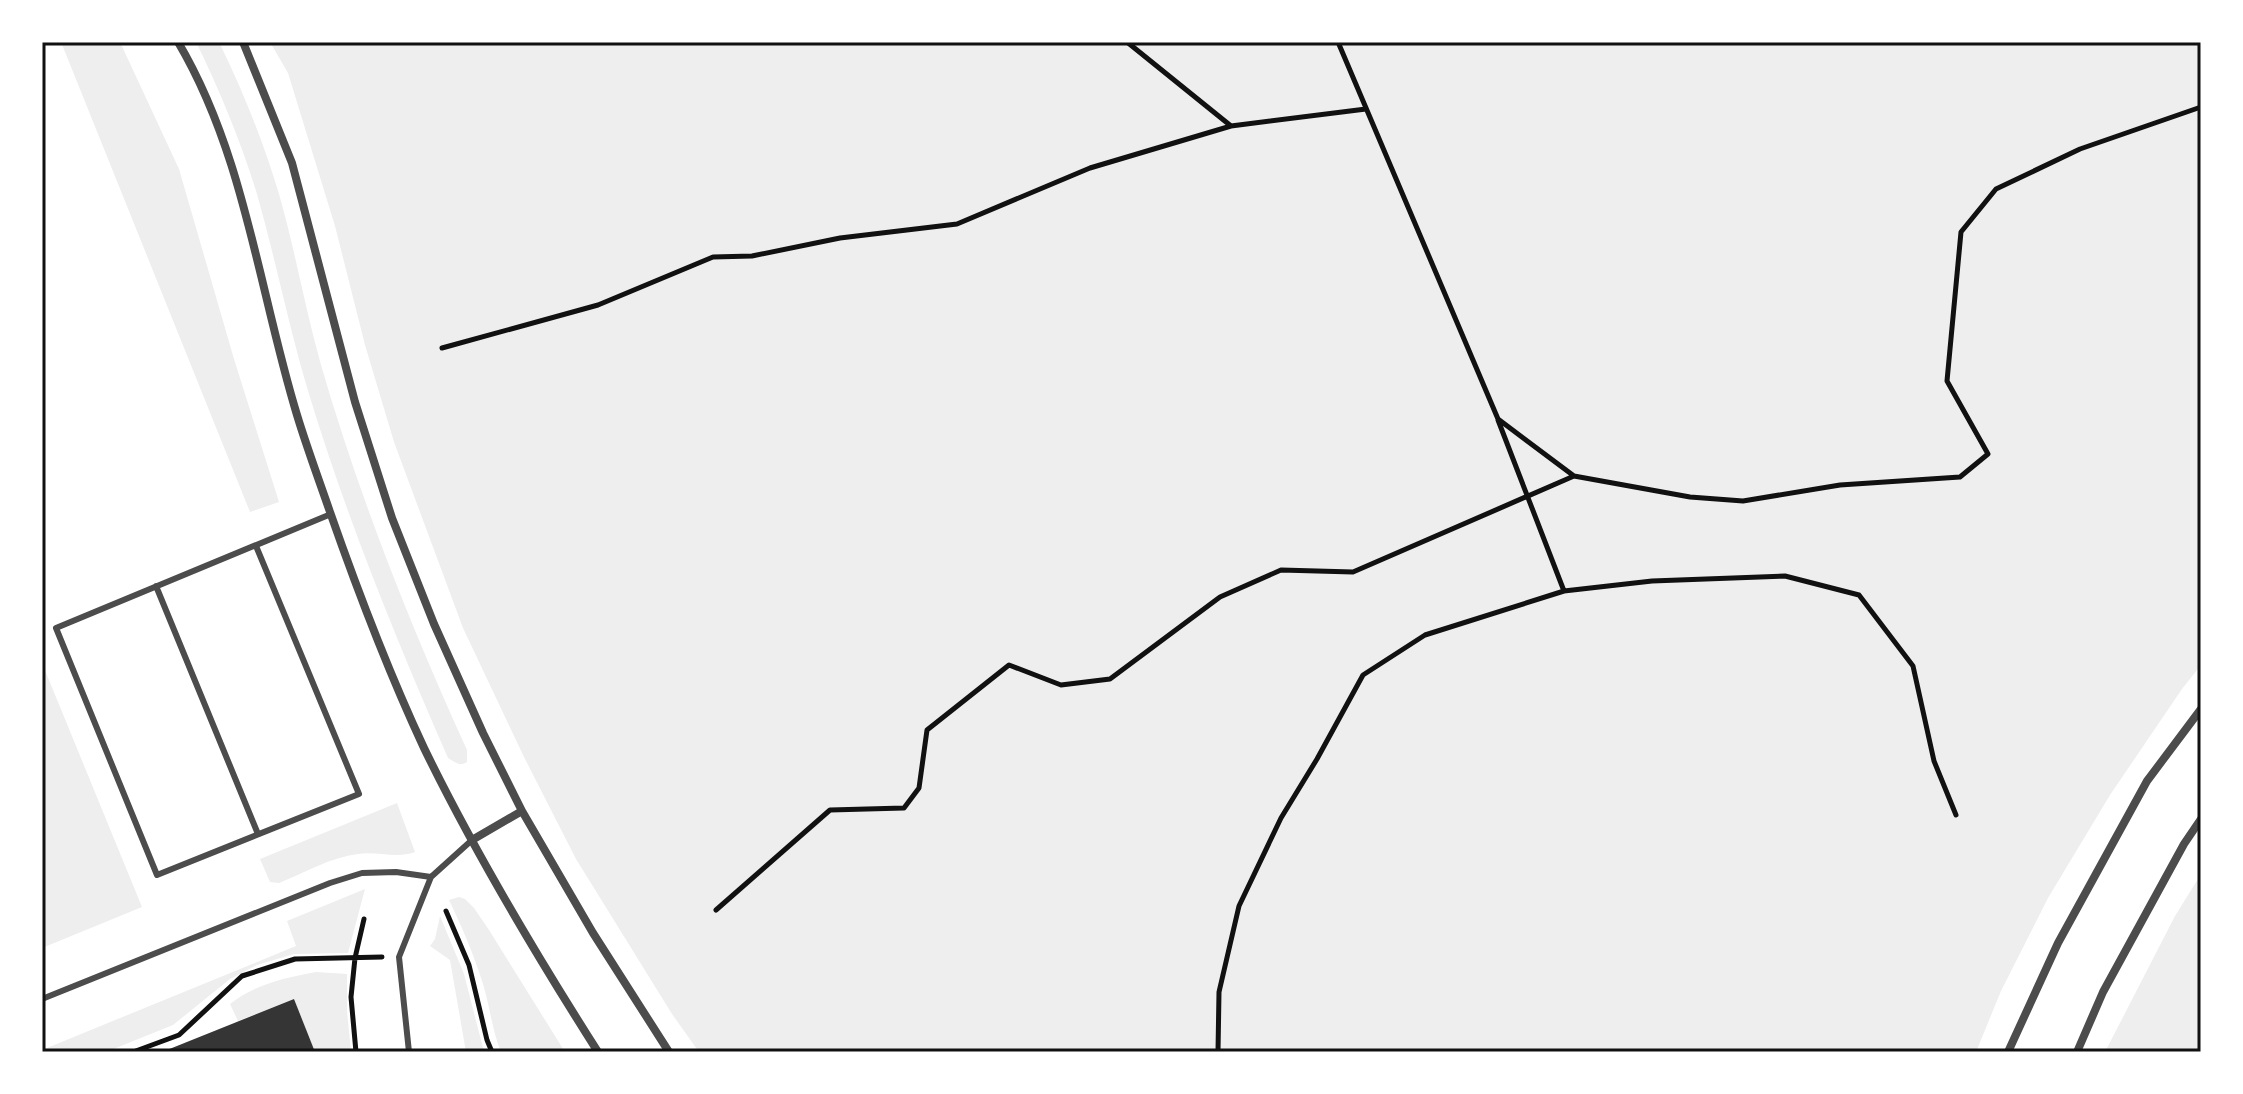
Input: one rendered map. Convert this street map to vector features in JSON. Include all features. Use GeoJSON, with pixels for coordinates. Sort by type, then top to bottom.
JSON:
{"type":"FeatureCollection","features":[{"type":"Feature","properties":{"kind":"street"},"geometry":{"type":"LineString","coordinates":[[178,42],[193,67],[229,159],[296,415],[379,646],[424,747],[472,840],[534,951],[598,1052]]}},
{"type":"Feature","properties":{"kind":"street"},"geometry":{"type":"LineString","coordinates":[[243,42],[292,163],[355,402],[392,518],[440,638],[522,811],[593,933],[669,1052]]}},
{"type":"Feature","properties":{"kind":"street"},"geometry":{"type":"LineString","coordinates":[[2008,1052],[2058,943],[2147,781],[2201,709]]}},
{"type":"Feature","properties":{"kind":"street"},"geometry":{"type":"LineString","coordinates":[[472,840],[522,811]]}},
{"type":"Feature","properties":{"kind":"street"},"geometry":{"type":"LineString","coordinates":[[2077,1052],[2103,992],[2184,844],[2201,819]]}},
{"type":"Feature","properties":{"kind":"lane"},"geometry":{"type":"LineString","coordinates":[[256,546],[359,794],[157,875],[56,628],[331,514]]}},
{"type":"Feature","properties":{"kind":"lane"},"geometry":{"type":"LineString","coordinates":[[156,586],[258,834]]}},
{"type":"Feature","properties":{"kind":"lane"},"geometry":{"type":"LineString","coordinates":[[409,1052],[399,957],[431,877],[472,840]]}},
{"type":"Feature","properties":{"kind":"lane"},"geometry":{"type":"LineString","coordinates":[[42,999],[362,873],[396,872],[431,877]]}},
{"type":"Feature","properties":{"kind":"path"},"geometry":{"type":"LineString","coordinates":[[1127,42],[1231,126]]}},
{"type":"Feature","properties":{"kind":"path"},"geometry":{"type":"LineString","coordinates":[[1338,42],[1498,419],[1564,591]]}},
{"type":"Feature","properties":{"kind":"path"},"geometry":{"type":"LineString","coordinates":[[1498,419],[1574,476],[1690,497],[1743,501],[1840,485],[1960,477],[1988,454],[1947,381],[1961,232],[1996,189],[2080,149],[2201,107]]}},
{"type":"Feature","properties":{"kind":"path"},"geometry":{"type":"LineString","coordinates":[[442,348],[598,305],[713,257],[752,256],[840,238],[957,224],[1090,168],[1231,126],[1366,109]]}},
{"type":"Feature","properties":{"kind":"path"},"geometry":{"type":"LineString","coordinates":[[716,910],[830,810],[904,808],[919,788],[927,730],[1009,665],[1061,685],[1110,679],[1220,597],[1281,570],[1353,572],[1574,476]]}},
{"type":"Feature","properties":{"kind":"path"},"geometry":{"type":"LineString","coordinates":[[1218,1052],[1219,992],[1239,906],[1281,818],[1363,675],[1425,635],[1564,591],[1652,581],[1785,576],[1859,595],[1913,666],[1934,761],[1956,815]]}},
{"type":"Feature","properties":{"kind":"path"},"geometry":{"type":"LineString","coordinates":[[446,911],[469,965],[492,1052]]}},
{"type":"Feature","properties":{"kind":"path"},"geometry":{"type":"LineString","coordinates":[[356,1052],[351,997],[355,958],[364,919]]}},
{"type":"Feature","properties":{"kind":"path"},"geometry":{"type":"LineString","coordinates":[[133,1052],[179,1035],[242,976],[295,959],[399,957]]}},
{"type":"Feature","properties":{"kind":"shaded area"},"geometry":{"type":"Polygon","coordinates":[[[61,42],[120,42],[179,169],[279,502],[250,512],[61,42]]]}},
{"type":"Feature","properties":{"kind":"shaded area"},"geometry":{"type":"Polygon","coordinates":[[[196,42],[219,42],[259,136],[279,194],[315,344],[336,414],[387,560],[467,750],[467,762],[462,764],[448,758],[356,533],[309,394],[251,175],[230,117],[196,42]]]}},
{"type":"Feature","properties":{"kind":"shaded area"},"geometry":{"type":"Polygon","coordinates":[[[270,42],[2201,42],[2201,665],[2110,795],[2048,898],[2001,991],[1976,1052],[699,1052],[576,859],[463,628],[394,442],[365,345],[335,226],[288,73],[270,42]]]}},
{"type":"Feature","properties":{"kind":"shaded area"},"geometry":{"type":"Polygon","coordinates":[[[42,663],[142,907],[42,948],[42,663]]]}},
{"type":"Feature","properties":{"kind":"shaded area"},"geometry":{"type":"Polygon","coordinates":[[[397,803],[415,852],[348,856],[279,883],[270,882],[260,859],[397,803]]]}},
{"type":"Feature","properties":{"kind":"shaded area"},"geometry":{"type":"Polygon","coordinates":[[[2201,874],[2201,1052],[2105,1052],[2175,916],[2201,874]]]}},
{"type":"Feature","properties":{"kind":"shaded area"},"geometry":{"type":"Polygon","coordinates":[[[365,889],[348,953],[294,954],[257,965],[230,979],[173,1025],[106,1052],[42,1052],[296,946],[287,921],[365,889]]]}},
{"type":"Feature","properties":{"kind":"shaded area"},"geometry":{"type":"Polygon","coordinates":[[[459,897],[474,908],[565,1052],[501,1052],[479,973],[449,900],[459,897]]]}},
{"type":"Feature","properties":{"kind":"shaded area"},"geometry":{"type":"Polygon","coordinates":[[[440,916],[464,974],[484,1052],[466,1052],[450,960],[430,946],[435,939],[440,916]]]}},
{"type":"Feature","properties":{"kind":"shaded area"},"geometry":{"type":"Polygon","coordinates":[[[316,972],[347,974],[351,1052],[315,1052],[294,999],[238,1021],[230,1004],[240,997],[271,983],[316,972]]]}},
{"type":"Feature","properties":{"kind":"building"},"geometry":{"type":"Polygon","coordinates":[[[294,999],[315,1052],[162,1052],[294,999]]]}}]}
